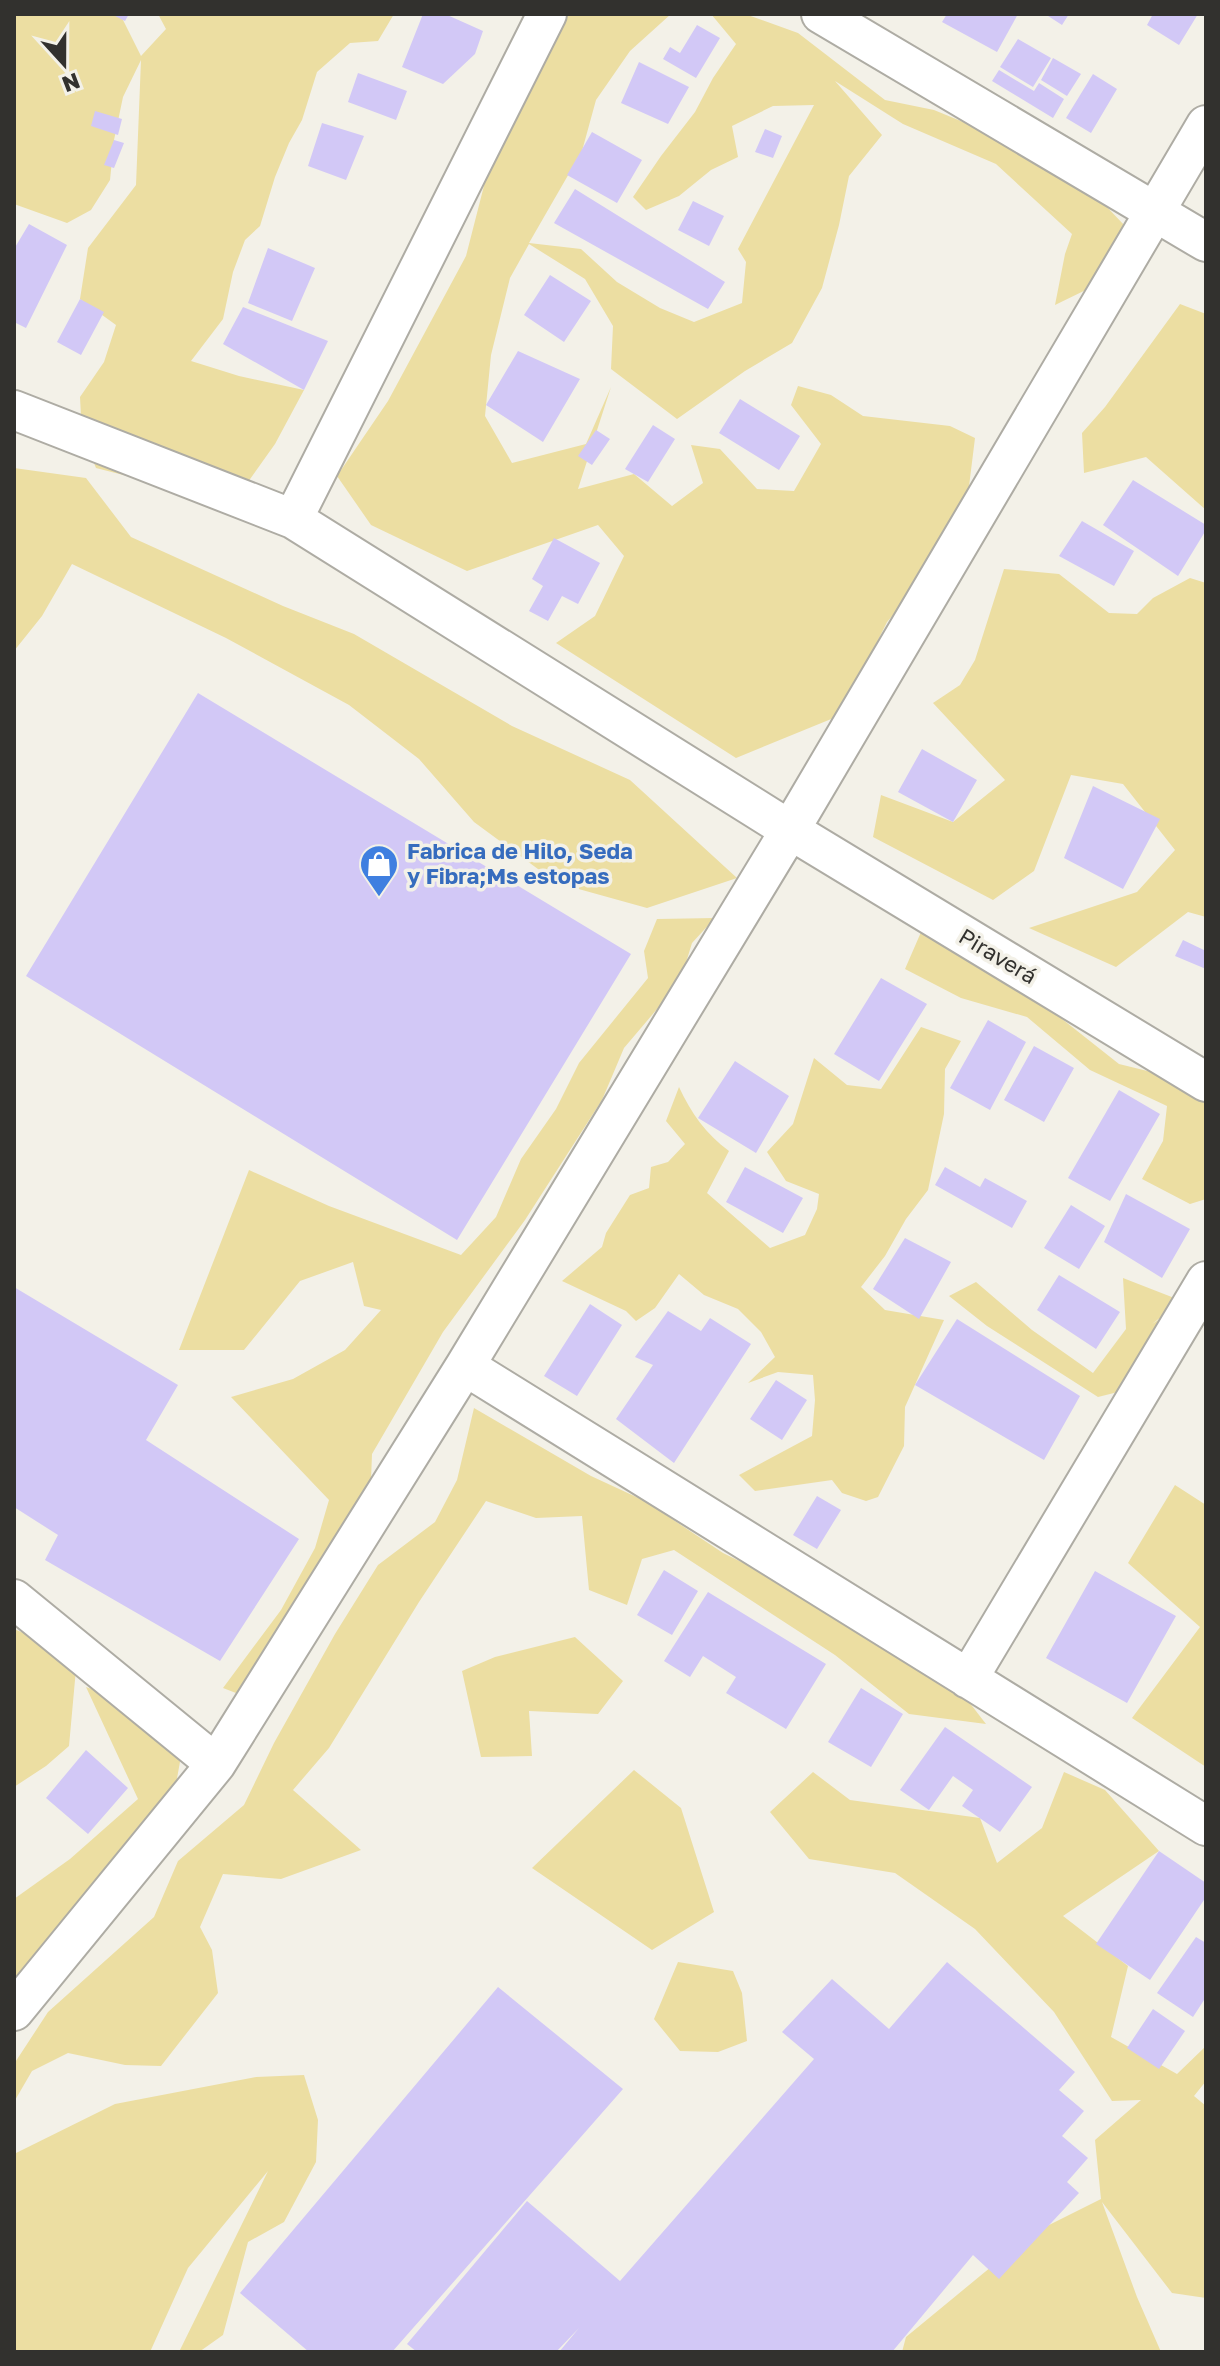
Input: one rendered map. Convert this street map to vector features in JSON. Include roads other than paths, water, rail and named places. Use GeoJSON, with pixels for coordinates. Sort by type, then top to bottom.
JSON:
{"type":"FeatureCollection","features":[{"type":"Feature","properties":{"kind":"street"},"geometry":{"type":"LineString","coordinates":[[293,519],[547,14]]}},
{"type":"Feature","properties":{"kind":"street"},"geometry":{"type":"LineString","coordinates":[[821,14],[1206,242]]}},
{"type":"Feature","properties":{"kind":"street"},"geometry":{"type":"LineString","coordinates":[[14,2011],[216,1764],[465,1366],[790,830],[1206,125]]}},
{"type":"Feature","properties":{"kind":"street","name":"Piraverá"},"geometry":{"type":"LineString","coordinates":[[14,410],[293,519],[790,830],[1206,1082]]}},
{"type":"Feature","properties":{"kind":"street"},"geometry":{"type":"LineString","coordinates":[[968,1679],[1206,1281]]}},
{"type":"Feature","properties":{"kind":"street"},"geometry":{"type":"LineString","coordinates":[[465,1366],[1206,1826]]}},
{"type":"Feature","properties":{"kind":"street"},"geometry":{"type":"LineString","coordinates":[[14,1599],[216,1764]]}},
{"type":"Feature","properties":{"kind":"place","name":"Fabrica de Hilo, Seda y Fibra;Ms estopas"},"geometry":{"type":"Point","coordinates":[379,898]}}]}
